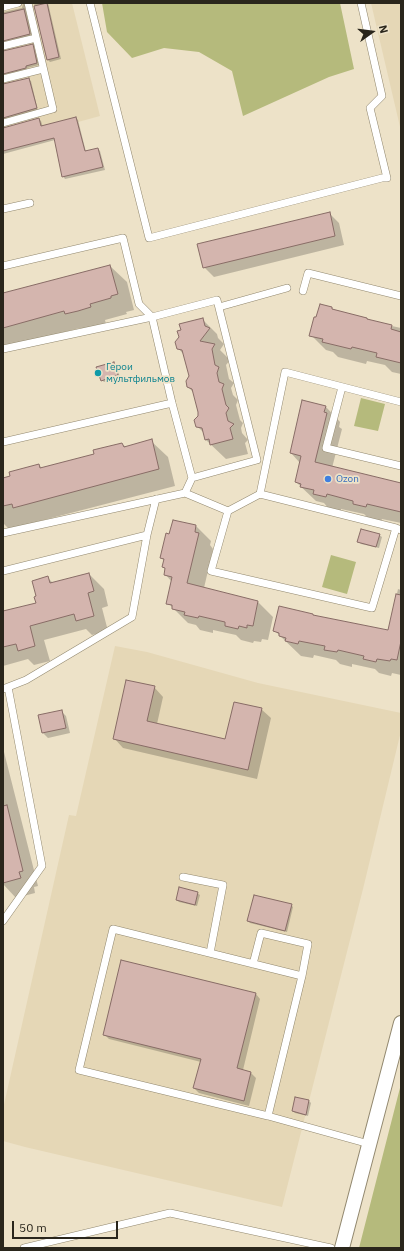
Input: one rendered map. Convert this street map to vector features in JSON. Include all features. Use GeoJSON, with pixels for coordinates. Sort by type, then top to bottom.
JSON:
{"type":"FeatureCollection","features":[{"type":"Feature","properties":{"kind":"street"},"geometry":{"type":"LineString","coordinates":[[342,1248],[401,1023]]}},
{"type":"Feature","properties":{"kind":"lane"},"geometry":{"type":"LineString","coordinates":[[3,7],[18,3]]}},
{"type":"Feature","properties":{"kind":"lane"},"geometry":{"type":"LineString","coordinates":[[3,123],[53,109],[28,3]]}},
{"type":"Feature","properties":{"kind":"lane"},"geometry":{"type":"LineString","coordinates":[[90,3],[149,238],[382,178],[387,178],[370,108],[382,96],[362,3]]}},
{"type":"Feature","properties":{"kind":"lane"},"geometry":{"type":"LineString","coordinates":[[3,46],[36,38]]}},
{"type":"Feature","properties":{"kind":"lane"},"geometry":{"type":"LineString","coordinates":[[3,79],[43,69]]}},
{"type":"Feature","properties":{"kind":"lane"},"geometry":{"type":"LineString","coordinates":[[3,209],[30,203]]}},
{"type":"Feature","properties":{"kind":"lane"},"geometry":{"type":"LineString","coordinates":[[3,266],[123,238],[139,304],[152,317],[172,403],[192,478],[185,493]]}},
{"type":"Feature","properties":{"kind":"lane"},"geometry":{"type":"LineString","coordinates":[[303,291],[308,273],[401,296]]}},
{"type":"Feature","properties":{"kind":"lane"},"geometry":{"type":"LineString","coordinates":[[219,307],[287,288]]}},
{"type":"Feature","properties":{"kind":"lane"},"geometry":{"type":"LineString","coordinates":[[3,349],[152,317],[217,300],[257,460]]}},
{"type":"Feature","properties":{"kind":"lane"},"geometry":{"type":"LineString","coordinates":[[260,494],[285,372],[401,402]]}},
{"type":"Feature","properties":{"kind":"lane"},"geometry":{"type":"LineString","coordinates":[[342,387],[326,448],[401,466]]}},
{"type":"Feature","properties":{"kind":"lane"},"geometry":{"type":"LineString","coordinates":[[3,442],[172,403]]}},
{"type":"Feature","properties":{"kind":"lane"},"geometry":{"type":"LineString","coordinates":[[192,478],[257,460],[266,462]]}},
{"type":"Feature","properties":{"kind":"lane"},"geometry":{"type":"LineString","coordinates":[[3,533],[185,493],[228,511]]}},
{"type":"Feature","properties":{"kind":"lane"},"geometry":{"type":"LineString","coordinates":[[260,494],[398,529],[372,608],[211,571],[228,511],[260,494]]}},
{"type":"Feature","properties":{"kind":"lane"},"geometry":{"type":"LineString","coordinates":[[3,921],[42,866],[6,688],[26,680],[132,617],[147,535],[156,499]]}},
{"type":"Feature","properties":{"kind":"lane"},"geometry":{"type":"LineString","coordinates":[[3,571],[147,535]]}},
{"type":"Feature","properties":{"kind":"lane"},"geometry":{"type":"LineString","coordinates":[[184,877],[223,886],[210,953]]}},
{"type":"Feature","properties":{"kind":"lane"},"geometry":{"type":"LineString","coordinates":[[302,976],[113,929],[79,1070],[268,1116],[369,1144]]}},
{"type":"Feature","properties":{"kind":"lane"},"geometry":{"type":"LineString","coordinates":[[253,964],[261,933],[308,944],[302,976],[268,1116]]}},
{"type":"Feature","properties":{"kind":"lane"},"geometry":{"type":"LineString","coordinates":[[24,1248],[42,1246],[170,1213],[331,1248]]}},
{"type":"Feature","properties":{"kind":"shaded area"},"geometry":{"type":"Polygon","coordinates":[[[3,3],[72,3],[100,116],[78,122],[80,131],[3,151],[3,3]]]}},
{"type":"Feature","properties":{"kind":"shaded area"},"geometry":{"type":"Polygon","coordinates":[[[371,3],[401,3],[401,131],[371,3]]]}},
{"type":"Feature","properties":{"kind":"shaded area"},"geometry":{"type":"Polygon","coordinates":[[[115,646],[147,652],[258,683],[401,713],[401,731],[363,889],[282,1207],[3,1141],[3,1109],[69,815],[76,816],[115,646]]]}},
{"type":"Feature","properties":{"kind":"green space"},"geometry":{"type":"Polygon","coordinates":[[[102,3],[340,3],[354,69],[329,77],[243,116],[232,71],[199,52],[164,48],[132,58],[107,32],[102,3]]]}},
{"type":"Feature","properties":{"kind":"green space"},"geometry":{"type":"Polygon","coordinates":[[[361,398],[385,404],[378,431],[354,426],[361,398]]]}},
{"type":"Feature","properties":{"kind":"green space"},"geometry":{"type":"Polygon","coordinates":[[[331,555],[356,562],[347,594],[322,587],[331,555]]]}},
{"type":"Feature","properties":{"kind":"green space"},"geometry":{"type":"Polygon","coordinates":[[[401,1084],[401,1248],[359,1248],[401,1084]]]}},
{"type":"Feature","properties":{"kind":"building"},"geometry":{"type":"Polygon","coordinates":[[[47,3],[59,57],[47,60],[34,6],[47,3]]]}},
{"type":"Feature","properties":{"kind":"building"},"geometry":{"type":"Polygon","coordinates":[[[24,9],[30,34],[3,41],[3,14],[24,9]]]}},
{"type":"Feature","properties":{"kind":"building"},"geometry":{"type":"Polygon","coordinates":[[[33,44],[37,63],[26,66],[26,68],[3,74],[3,51],[33,44]]]}},
{"type":"Feature","properties":{"kind":"building"},"geometry":{"type":"Polygon","coordinates":[[[29,78],[37,108],[3,118],[3,84],[29,78]]]}},
{"type":"Feature","properties":{"kind":"building"},"geometry":{"type":"Polygon","coordinates":[[[76,117],[85,151],[98,148],[103,167],[62,177],[54,138],[3,151],[3,128],[39,118],[41,126],[76,117]]]}},
{"type":"Feature","properties":{"kind":"building"},"geometry":{"type":"Polygon","coordinates":[[[330,212],[335,236],[203,268],[197,244],[330,212]]]}},
{"type":"Feature","properties":{"kind":"building"},"geometry":{"type":"Polygon","coordinates":[[[110,265],[118,294],[111,296],[111,298],[90,304],[91,307],[78,311],[65,314],[64,311],[3,328],[3,293],[110,265]]]}},
{"type":"Feature","properties":{"kind":"building"},"geometry":{"type":"Polygon","coordinates":[[[320,304],[332,307],[332,309],[392,325],[391,329],[401,332],[401,363],[376,357],[377,353],[322,342],[323,339],[309,336],[314,317],[316,317],[320,304]]]}},
{"type":"Feature","properties":{"kind":"building"},"geometry":{"type":"Polygon","coordinates":[[[203,318],[205,326],[210,328],[200,341],[215,344],[212,349],[215,365],[219,367],[217,373],[219,382],[224,384],[222,389],[226,405],[229,408],[226,413],[228,421],[234,424],[230,428],[233,439],[210,445],[209,439],[205,440],[202,428],[196,427],[194,420],[198,416],[198,412],[192,389],[187,387],[186,381],[189,376],[182,350],[177,349],[175,342],[179,337],[177,331],[181,330],[179,324],[203,318]]]}},
{"type":"Feature","properties":{"kind":"building"},"geometry":{"type":"Polygon","coordinates":[[[114,362],[118,375],[101,381],[96,367],[114,362]]]}},
{"type":"Feature","properties":{"kind":"building"},"geometry":{"type":"Polygon","coordinates":[[[302,400],[326,406],[324,412],[327,413],[315,462],[401,483],[401,512],[367,504],[366,507],[353,504],[353,501],[327,494],[326,497],[313,494],[314,490],[300,487],[301,484],[295,482],[301,456],[290,453],[302,400]]]}},
{"type":"Feature","properties":{"kind":"building"},"geometry":{"type":"Polygon","coordinates":[[[152,439],[159,469],[13,508],[12,504],[3,506],[3,478],[10,476],[9,472],[39,464],[40,468],[94,454],[93,450],[122,443],[124,447],[152,439]]]}},
{"type":"Feature","properties":{"kind":"building"},"geometry":{"type":"Polygon","coordinates":[[[173,520],[196,525],[195,532],[199,533],[187,583],[258,601],[253,626],[247,625],[247,628],[239,626],[238,629],[225,626],[225,622],[199,616],[198,618],[184,615],[185,612],[172,609],[172,605],[166,604],[172,577],[164,575],[165,568],[162,567],[164,559],[160,558],[166,533],[169,534],[173,520]]]}},
{"type":"Feature","properties":{"kind":"building"},"geometry":{"type":"Polygon","coordinates":[[[361,529],[380,534],[376,547],[357,542],[361,529]]]}},
{"type":"Feature","properties":{"kind":"building"},"geometry":{"type":"Polygon","coordinates":[[[89,573],[94,591],[88,593],[94,616],[76,621],[74,614],[30,626],[35,646],[18,651],[16,644],[3,647],[3,611],[36,603],[34,597],[36,596],[32,581],[48,576],[50,583],[89,573]]]}},
{"type":"Feature","properties":{"kind":"building"},"geometry":{"type":"Polygon","coordinates":[[[396,594],[401,595],[401,641],[397,660],[391,659],[390,661],[377,659],[376,662],[363,659],[364,656],[338,650],[337,652],[324,650],[325,646],[299,641],[298,644],[285,641],[286,638],[279,636],[279,633],[273,631],[279,606],[313,615],[388,630],[396,594]]]}},
{"type":"Feature","properties":{"kind":"building"},"geometry":{"type":"Polygon","coordinates":[[[126,680],[155,686],[147,721],[225,739],[234,702],[262,708],[248,770],[113,739],[126,680]]]}},
{"type":"Feature","properties":{"kind":"building"},"geometry":{"type":"Polygon","coordinates":[[[62,710],[66,728],[42,733],[38,715],[62,710]]]}},
{"type":"Feature","properties":{"kind":"building"},"geometry":{"type":"Polygon","coordinates":[[[7,805],[23,871],[19,872],[21,878],[3,883],[3,806],[7,805]]]}},
{"type":"Feature","properties":{"kind":"building"},"geometry":{"type":"Polygon","coordinates":[[[179,887],[198,892],[195,905],[176,900],[179,887]]]}},
{"type":"Feature","properties":{"kind":"building"},"geometry":{"type":"Polygon","coordinates":[[[254,895],[292,904],[285,931],[247,921],[254,895]]]}},
{"type":"Feature","properties":{"kind":"building"},"geometry":{"type":"Polygon","coordinates":[[[121,960],[256,993],[237,1068],[251,1072],[244,1101],[193,1088],[201,1059],[103,1035],[121,960]]]}},
{"type":"Feature","properties":{"kind":"building"},"geometry":{"type":"Polygon","coordinates":[[[295,1097],[309,1100],[306,1115],[292,1111],[295,1097]]]}},
{"type":"Feature","properties":{"kind":"place","name":"Герои мультфильмов"},"geometry":{"type":"Point","coordinates":[98,373]}},
{"type":"Feature","properties":{"kind":"place","name":"Ozon"},"geometry":{"type":"Point","coordinates":[328,479]}}]}
